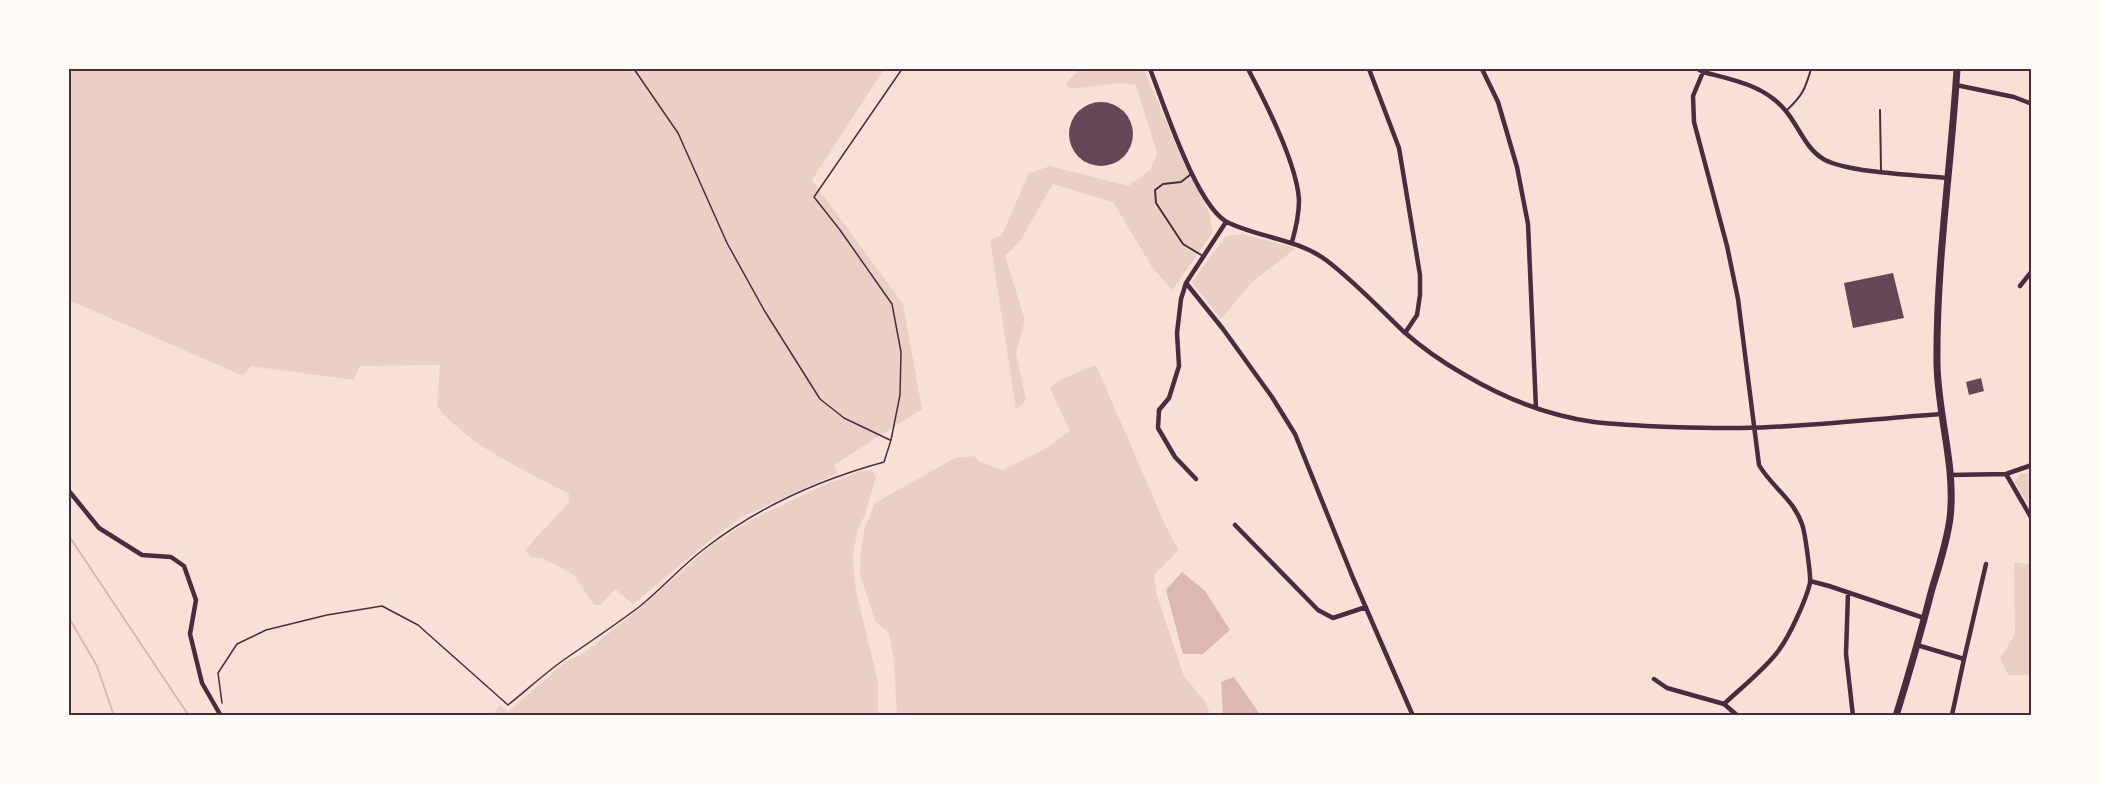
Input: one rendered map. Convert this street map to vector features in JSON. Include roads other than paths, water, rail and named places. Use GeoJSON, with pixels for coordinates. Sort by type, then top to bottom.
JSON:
{"type":"FeatureCollection","features":[{"type":"Feature","properties":{"kind":"main road"},"geometry":{"type":"LineString","coordinates":[[1896,716],[1947,536],[1950,518],[1950,475],[1937,367],[1938,287],[1957,69]]}},
{"type":"Feature","properties":{"kind":"street"},"geometry":{"type":"LineString","coordinates":[[1150,69],[1192,173],[1204,199],[1214,212],[1226,222],[1292,242],[1325,259],[1405,333],[1465,375],[1501,394],[1536,408],[1592,422],[1702,428],[1755,428],[1941,414]]}},
{"type":"Feature","properties":{"kind":"street"},"geometry":{"type":"LineString","coordinates":[[1248,69],[1263,98],[1292,169],[1299,199],[1298,222],[1292,242]]}},
{"type":"Feature","properties":{"kind":"street"},"geometry":{"type":"LineString","coordinates":[[1369,69],[1399,148],[1420,275],[1417,315],[1405,333]]}},
{"type":"Feature","properties":{"kind":"street"},"geometry":{"type":"LineString","coordinates":[[1482,69],[1504,123],[1517,167],[1528,224],[1536,408]]}},
{"type":"Feature","properties":{"kind":"street"},"geometry":{"type":"LineString","coordinates":[[1724,704],[1779,650],[1791,630],[1810,581],[1802,525],[1781,490],[1765,475],[1760,465],[1736,289],[1694,122],[1693,96],[1701,70],[1753,86],[1771,96],[1786,111],[1808,145],[1826,160],[1847,167],[1948,178]]}},
{"type":"Feature","properties":{"kind":"street"},"geometry":{"type":"LineString","coordinates":[[1956,86],[2014,97],[2032,104]]}},
{"type":"Feature","properties":{"kind":"street"},"geometry":{"type":"LineString","coordinates":[[1196,479],[1175,457],[1158,428],[1159,410],[1169,398],[1179,366],[1177,333],[1181,299],[1186,283],[1226,222]]}},
{"type":"Feature","properties":{"kind":"street"},"geometry":{"type":"LineString","coordinates":[[2020,286],[2032,271]]}},
{"type":"Feature","properties":{"kind":"street"},"geometry":{"type":"LineString","coordinates":[[1186,283],[1223,328],[1295,434],[1413,716]]}},
{"type":"Feature","properties":{"kind":"street"},"geometry":{"type":"LineString","coordinates":[[1950,475],[2006,474],[2032,465]]}},
{"type":"Feature","properties":{"kind":"street"},"geometry":{"type":"LineString","coordinates":[[2006,474],[2032,519]]}},
{"type":"Feature","properties":{"kind":"street"},"geometry":{"type":"LineString","coordinates":[[69,491],[99,528],[142,555],[171,557],[184,566],[196,600],[190,634],[192,644],[202,683],[221,716]]}},
{"type":"Feature","properties":{"kind":"street"},"geometry":{"type":"LineString","coordinates":[[1235,525],[1318,610],[1333,618],[1366,607]]}},
{"type":"Feature","properties":{"kind":"street"},"geometry":{"type":"LineString","coordinates":[[1952,716],[1986,564]]}},
{"type":"Feature","properties":{"kind":"street"},"geometry":{"type":"LineString","coordinates":[[1810,581],[1924,618]]}},
{"type":"Feature","properties":{"kind":"street"},"geometry":{"type":"LineString","coordinates":[[1848,593],[1846,654],[1853,716]]}},
{"type":"Feature","properties":{"kind":"street"},"geometry":{"type":"LineString","coordinates":[[1917,645],[1964,658]]}},
{"type":"Feature","properties":{"kind":"street"},"geometry":{"type":"LineString","coordinates":[[1654,680],[1667,688],[1724,704],[1738,716]]}},
{"type":"Feature","properties":{"kind":"lane"},"geometry":{"type":"LineString","coordinates":[[1786,111],[1806,89],[1811,69]]}},
{"type":"Feature","properties":{"kind":"lane"},"geometry":{"type":"LineString","coordinates":[[1880,110],[1881,171]]}},
{"type":"Feature","properties":{"kind":"lane"},"geometry":{"type":"LineString","coordinates":[[1192,173],[1181,182],[1163,184],[1155,190],[1156,203],[1183,244],[1203,256]]}},
{"type":"Feature","properties":{"kind":"waterway"},"geometry":{"type":"LineString","coordinates":[[69,536],[189,716]]}},
{"type":"Feature","properties":{"kind":"waterway"},"geometry":{"type":"LineString","coordinates":[[69,618],[97,666],[114,716]]}}]}
